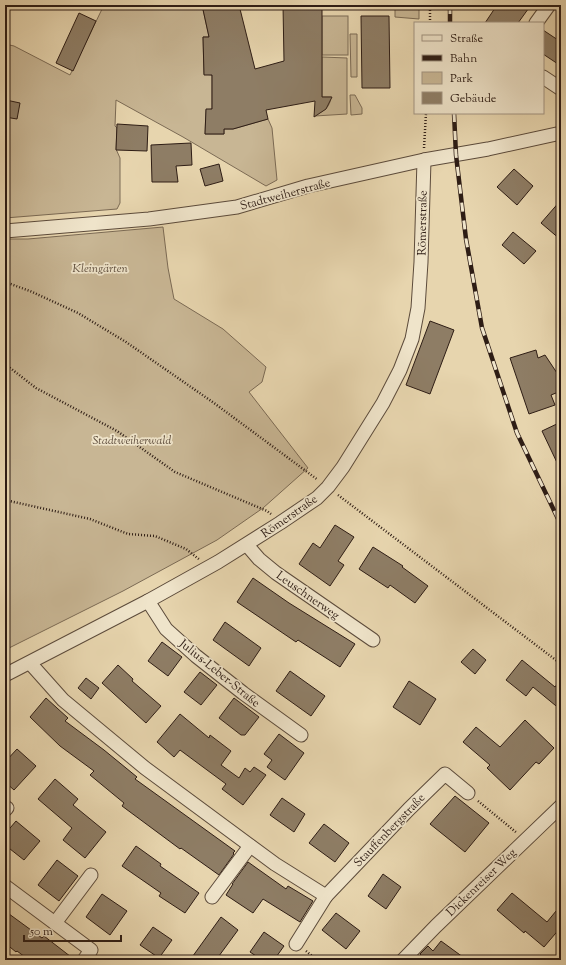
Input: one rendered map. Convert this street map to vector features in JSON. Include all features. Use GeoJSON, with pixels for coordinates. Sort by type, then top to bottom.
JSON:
{"type":"FeatureCollection","features":[{"type":"Feature","properties":{"kind":"street"},"geometry":{"type":"LineString","coordinates":[[537,22],[549,5]]}},
{"type":"Feature","properties":{"kind":"street"},"geometry":{"type":"LineString","coordinates":[[544,78],[561,89]]}},
{"type":"Feature","properties":{"kind":"street","name":"Stadtweiherstraße"},"geometry":{"type":"LineString","coordinates":[[5,231],[149,219],[237,207],[308,186],[424,160],[488,149],[561,133]]}},
{"type":"Feature","properties":{"kind":"street","name":"Römerstraße"},"geometry":{"type":"LineString","coordinates":[[5,675],[148,601],[218,562],[247,545],[317,498],[328,487],[343,468],[383,403],[400,370],[412,339],[418,308],[424,160]]}},
{"type":"Feature","properties":{"kind":"street","name":"Leuschnerweg"},"geometry":{"type":"LineString","coordinates":[[247,545],[259,559],[276,573],[373,640]]}},
{"type":"Feature","properties":{"kind":"street","name":"Julius-Leber-Straße"},"geometry":{"type":"LineString","coordinates":[[148,601],[166,629],[196,656],[243,693],[301,735]]}},
{"type":"Feature","properties":{"kind":"street"},"geometry":{"type":"LineString","coordinates":[[30,663],[63,700],[145,768],[275,864],[326,896],[296,944]]}},
{"type":"Feature","properties":{"kind":"street","name":"Stauffenbergstraße"},"geometry":{"type":"LineString","coordinates":[[326,896],[409,809],[445,774],[468,793]]}},
{"type":"Feature","properties":{"kind":"street","name":"Dickenreiser Weg"},"geometry":{"type":"LineString","coordinates":[[403,960],[436,926],[561,806]]}},
{"type":"Feature","properties":{"kind":"street"},"geometry":{"type":"LineString","coordinates":[[212,897],[250,846]]}},
{"type":"Feature","properties":{"kind":"street"},"geometry":{"type":"LineString","coordinates":[[55,923],[91,875]]}},
{"type":"Feature","properties":{"kind":"street"},"geometry":{"type":"LineString","coordinates":[[5,886],[91,950],[84,960]]}},
{"type":"Feature","properties":{"kind":"path"},"geometry":{"type":"LineString","coordinates":[[430,5],[430,22]]}},
{"type":"Feature","properties":{"kind":"path"},"geometry":{"type":"LineString","coordinates":[[424,160],[426,114]]}},
{"type":"Feature","properties":{"kind":"path"},"geometry":{"type":"LineString","coordinates":[[5,282],[78,313],[126,342],[214,403],[328,487],[561,664]]}},
{"type":"Feature","properties":{"kind":"path"},"geometry":{"type":"LineString","coordinates":[[5,364],[36,388],[116,430],[175,472],[267,511],[280,523]]}},
{"type":"Feature","properties":{"kind":"path"},"geometry":{"type":"LineString","coordinates":[[5,500],[90,519],[128,534],[155,536],[186,549],[201,561],[218,562]]}},
{"type":"Feature","properties":{"kind":"path"},"geometry":{"type":"LineString","coordinates":[[468,793],[526,840]]}},
{"type":"Feature","properties":{"kind":"green space"},"geometry":{"type":"Polygon","coordinates":[[[104,5],[202,5],[209,37],[203,37],[204,74],[212,75],[212,109],[206,110],[205,134],[224,134],[224,129],[233,129],[268,119],[272,128],[277,180],[266,186],[183,137],[116,100],[116,149],[120,158],[120,203],[117,209],[5,218],[5,44],[14,46],[70,75],[104,5]]]}},
{"type":"Feature","properties":{"kind":"green space"},"geometry":{"type":"Polygon","coordinates":[[[370,5],[419,5],[419,19],[395,17],[395,7],[370,7],[370,5]]]}},
{"type":"Feature","properties":{"kind":"green space"},"geometry":{"type":"Polygon","coordinates":[[[322,16],[348,16],[348,55],[322,55],[322,16]]]}},
{"type":"Feature","properties":{"kind":"green space"},"geometry":{"type":"Polygon","coordinates":[[[350,34],[357,34],[357,77],[351,77],[350,34]]]}},
{"type":"Feature","properties":{"kind":"green space"},"geometry":{"type":"Polygon","coordinates":[[[322,57],[347,58],[347,114],[315,116],[315,114],[326,108],[331,97],[322,97],[322,57]]]}},
{"type":"Feature","properties":{"kind":"green space"},"geometry":{"type":"Polygon","coordinates":[[[350,95],[355,95],[362,108],[362,114],[351,115],[350,95]]]}},
{"type":"Feature","properties":{"kind":"green space","name":"Stadtweiherwald"},"geometry":{"type":"Polygon","coordinates":[[[163,227],[168,268],[174,299],[223,329],[266,367],[262,382],[249,392],[308,468],[263,508],[217,540],[123,591],[5,650],[5,239],[28,239],[163,227]]]}},
{"type":"Feature","properties":{"kind":"building"},"geometry":{"type":"Polygon","coordinates":[[[202,5],[239,5],[255,69],[284,61],[283,5],[322,5],[322,97],[332,97],[326,109],[314,117],[315,101],[266,110],[268,119],[233,129],[224,129],[224,134],[205,134],[206,109],[212,109],[212,75],[204,75],[203,37],[209,37],[202,5]]]}},
{"type":"Feature","properties":{"kind":"building"},"geometry":{"type":"Polygon","coordinates":[[[497,5],[531,5],[519,22],[486,22],[497,5]]]}},
{"type":"Feature","properties":{"kind":"building"},"geometry":{"type":"Polygon","coordinates":[[[79,13],[96,21],[73,71],[56,63],[79,13]]]}},
{"type":"Feature","properties":{"kind":"building"},"geometry":{"type":"Polygon","coordinates":[[[361,16],[389,16],[390,88],[362,88],[361,16]]]}},
{"type":"Feature","properties":{"kind":"building"},"geometry":{"type":"Polygon","coordinates":[[[544,31],[561,42],[561,66],[544,55],[544,31]]]}},
{"type":"Feature","properties":{"kind":"building"},"geometry":{"type":"Polygon","coordinates":[[[6,100],[20,103],[17,119],[5,117],[6,100]]]}},
{"type":"Feature","properties":{"kind":"building"},"geometry":{"type":"Polygon","coordinates":[[[117,124],[148,126],[147,151],[116,150],[117,124]]]}},
{"type":"Feature","properties":{"kind":"building"},"geometry":{"type":"Polygon","coordinates":[[[191,143],[192,165],[176,166],[178,182],[152,182],[151,145],[191,143]]]}},
{"type":"Feature","properties":{"kind":"building"},"geometry":{"type":"Polygon","coordinates":[[[219,164],[223,181],[205,186],[200,169],[219,164]]]}},
{"type":"Feature","properties":{"kind":"building"},"geometry":{"type":"Polygon","coordinates":[[[514,169],[533,186],[517,205],[497,187],[514,169]]]}},
{"type":"Feature","properties":{"kind":"building"},"geometry":{"type":"Polygon","coordinates":[[[561,200],[561,240],[541,223],[561,200]]]}},
{"type":"Feature","properties":{"kind":"building"},"geometry":{"type":"Polygon","coordinates":[[[513,232],[536,251],[524,264],[502,245],[513,232]]]}},
{"type":"Feature","properties":{"kind":"building"},"geometry":{"type":"Polygon","coordinates":[[[430,321],[454,330],[430,394],[406,385],[430,321]]]}},
{"type":"Feature","properties":{"kind":"building"},"geometry":{"type":"Polygon","coordinates":[[[536,350],[538,358],[545,355],[561,379],[561,391],[551,395],[555,405],[529,414],[510,358],[536,350]]]}},
{"type":"Feature","properties":{"kind":"building"},"geometry":{"type":"Polygon","coordinates":[[[561,422],[561,471],[542,431],[561,422]]]}},
{"type":"Feature","properties":{"kind":"building"},"geometry":{"type":"Polygon","coordinates":[[[335,525],[354,537],[338,561],[344,565],[330,586],[299,564],[313,543],[320,548],[335,525]]]}},
{"type":"Feature","properties":{"kind":"building"},"geometry":{"type":"Polygon","coordinates":[[[373,547],[403,566],[402,567],[428,586],[415,603],[390,585],[388,588],[359,569],[373,547]]]}},
{"type":"Feature","properties":{"kind":"building"},"geometry":{"type":"Polygon","coordinates":[[[253,578],[289,603],[355,644],[340,667],[298,640],[296,642],[237,602],[253,578]]]}},
{"type":"Feature","properties":{"kind":"building"},"geometry":{"type":"Polygon","coordinates":[[[225,622],[261,648],[249,666],[213,640],[225,622]]]}},
{"type":"Feature","properties":{"kind":"building"},"geometry":{"type":"Polygon","coordinates":[[[162,642],[182,657],[168,676],[148,661],[162,642]]]}},
{"type":"Feature","properties":{"kind":"building"},"geometry":{"type":"Polygon","coordinates":[[[473,649],[486,660],[475,674],[461,662],[473,649]]]}},
{"type":"Feature","properties":{"kind":"building"},"geometry":{"type":"Polygon","coordinates":[[[522,660],[555,687],[561,679],[561,710],[533,687],[526,696],[506,680],[522,660]]]}},
{"type":"Feature","properties":{"kind":"building"},"geometry":{"type":"Polygon","coordinates":[[[118,665],[133,679],[132,681],[161,706],[146,723],[102,683],[118,665]]]}},
{"type":"Feature","properties":{"kind":"building"},"geometry":{"type":"Polygon","coordinates":[[[290,671],[325,696],[311,716],[276,691],[290,671]]]}},
{"type":"Feature","properties":{"kind":"building"},"geometry":{"type":"Polygon","coordinates":[[[200,672],[217,685],[201,705],[184,692],[200,672]]]}},
{"type":"Feature","properties":{"kind":"building"},"geometry":{"type":"Polygon","coordinates":[[[86,678],[99,688],[91,699],[78,688],[86,678]]]}},
{"type":"Feature","properties":{"kind":"building"},"geometry":{"type":"Polygon","coordinates":[[[409,681],[436,699],[420,725],[393,707],[409,681]]]}},
{"type":"Feature","properties":{"kind":"building"},"geometry":{"type":"Polygon","coordinates":[[[46,698],[68,718],[65,721],[137,777],[135,779],[235,851],[219,875],[181,848],[180,849],[122,806],[124,803],[90,775],[94,771],[60,746],[30,717],[46,698]]]}},
{"type":"Feature","properties":{"kind":"building"},"geometry":{"type":"Polygon","coordinates":[[[234,698],[259,717],[245,735],[241,735],[219,718],[234,698]]]}},
{"type":"Feature","properties":{"kind":"building"},"geometry":{"type":"Polygon","coordinates":[[[180,714],[209,738],[210,735],[231,751],[221,765],[239,778],[245,768],[250,772],[254,767],[266,775],[243,805],[222,789],[226,784],[180,750],[174,757],[157,742],[180,714]]]}},
{"type":"Feature","properties":{"kind":"building"},"geometry":{"type":"Polygon","coordinates":[[[525,720],[554,748],[539,764],[536,762],[510,790],[487,768],[490,765],[463,742],[476,727],[500,747],[525,720]]]}},
{"type":"Feature","properties":{"kind":"building"},"geometry":{"type":"Polygon","coordinates":[[[279,734],[304,753],[285,780],[267,767],[272,760],[264,754],[279,734]]]}},
{"type":"Feature","properties":{"kind":"building"},"geometry":{"type":"Polygon","coordinates":[[[17,749],[36,766],[14,790],[5,782],[5,762],[17,749]]]}},
{"type":"Feature","properties":{"kind":"building"},"geometry":{"type":"Polygon","coordinates":[[[55,779],[78,799],[73,805],[106,832],[85,858],[63,840],[72,828],[38,799],[55,779]]]}},
{"type":"Feature","properties":{"kind":"building"},"geometry":{"type":"Polygon","coordinates":[[[455,796],[489,823],[465,852],[430,824],[455,796]]]}},
{"type":"Feature","properties":{"kind":"building"},"geometry":{"type":"Polygon","coordinates":[[[282,798],[305,814],[294,832],[270,815],[282,798]]]}},
{"type":"Feature","properties":{"kind":"building"},"geometry":{"type":"Polygon","coordinates":[[[16,821],[40,841],[24,860],[5,845],[5,834],[16,821]]]}},
{"type":"Feature","properties":{"kind":"building"},"geometry":{"type":"Polygon","coordinates":[[[324,824],[349,843],[335,862],[309,843],[324,824]]]}},
{"type":"Feature","properties":{"kind":"building"},"geometry":{"type":"Polygon","coordinates":[[[136,846],[161,864],[160,866],[199,893],[185,913],[159,896],[161,893],[122,866],[136,846]]]}},
{"type":"Feature","properties":{"kind":"building"},"geometry":{"type":"Polygon","coordinates":[[[57,860],[78,876],[59,901],[38,885],[57,860]]]}},
{"type":"Feature","properties":{"kind":"building"},"geometry":{"type":"Polygon","coordinates":[[[248,862],[286,889],[288,886],[313,901],[300,922],[263,899],[253,913],[226,895],[248,862]]]}},
{"type":"Feature","properties":{"kind":"building"},"geometry":{"type":"Polygon","coordinates":[[[383,874],[401,887],[386,909],[368,896],[383,874]]]}},
{"type":"Feature","properties":{"kind":"building"},"geometry":{"type":"Polygon","coordinates":[[[512,893],[547,922],[561,905],[561,927],[544,947],[525,931],[524,933],[497,910],[512,893]]]}},
{"type":"Feature","properties":{"kind":"building"},"geometry":{"type":"Polygon","coordinates":[[[102,894],[127,911],[110,935],[86,917],[102,894]]]}},
{"type":"Feature","properties":{"kind":"building"},"geometry":{"type":"Polygon","coordinates":[[[5,911],[42,938],[44,936],[75,960],[29,960],[17,951],[16,952],[5,943],[5,911]]]}},
{"type":"Feature","properties":{"kind":"building"},"geometry":{"type":"Polygon","coordinates":[[[336,913],[360,931],[346,949],[322,930],[336,913]]]}},
{"type":"Feature","properties":{"kind":"building"},"geometry":{"type":"Polygon","coordinates":[[[221,917],[238,930],[216,960],[190,960],[221,917]]]}},
{"type":"Feature","properties":{"kind":"building"},"geometry":{"type":"Polygon","coordinates":[[[153,927],[172,940],[159,958],[140,945],[153,927]]]}},
{"type":"Feature","properties":{"kind":"building"},"geometry":{"type":"Polygon","coordinates":[[[264,932],[284,946],[274,960],[262,960],[250,952],[264,932]]]}},
{"type":"Feature","properties":{"kind":"building"},"geometry":{"type":"Polygon","coordinates":[[[441,941],[467,960],[426,960],[420,954],[428,946],[433,951],[441,941]]]}},
{"type":"Feature","properties":{"kind":"railway"},"geometry":{"type":"LineString","coordinates":[[450,5],[450,22]]}},
{"type":"Feature","properties":{"kind":"railway"},"geometry":{"type":"LineString","coordinates":[[454,114],[456,155],[466,239],[482,328],[517,433],[561,525]]}},
{"type":"Feature","properties":{"kind":"park label","name":"Kleingärten"},"geometry":{"type":"Point","coordinates":[100,268]}}]}
